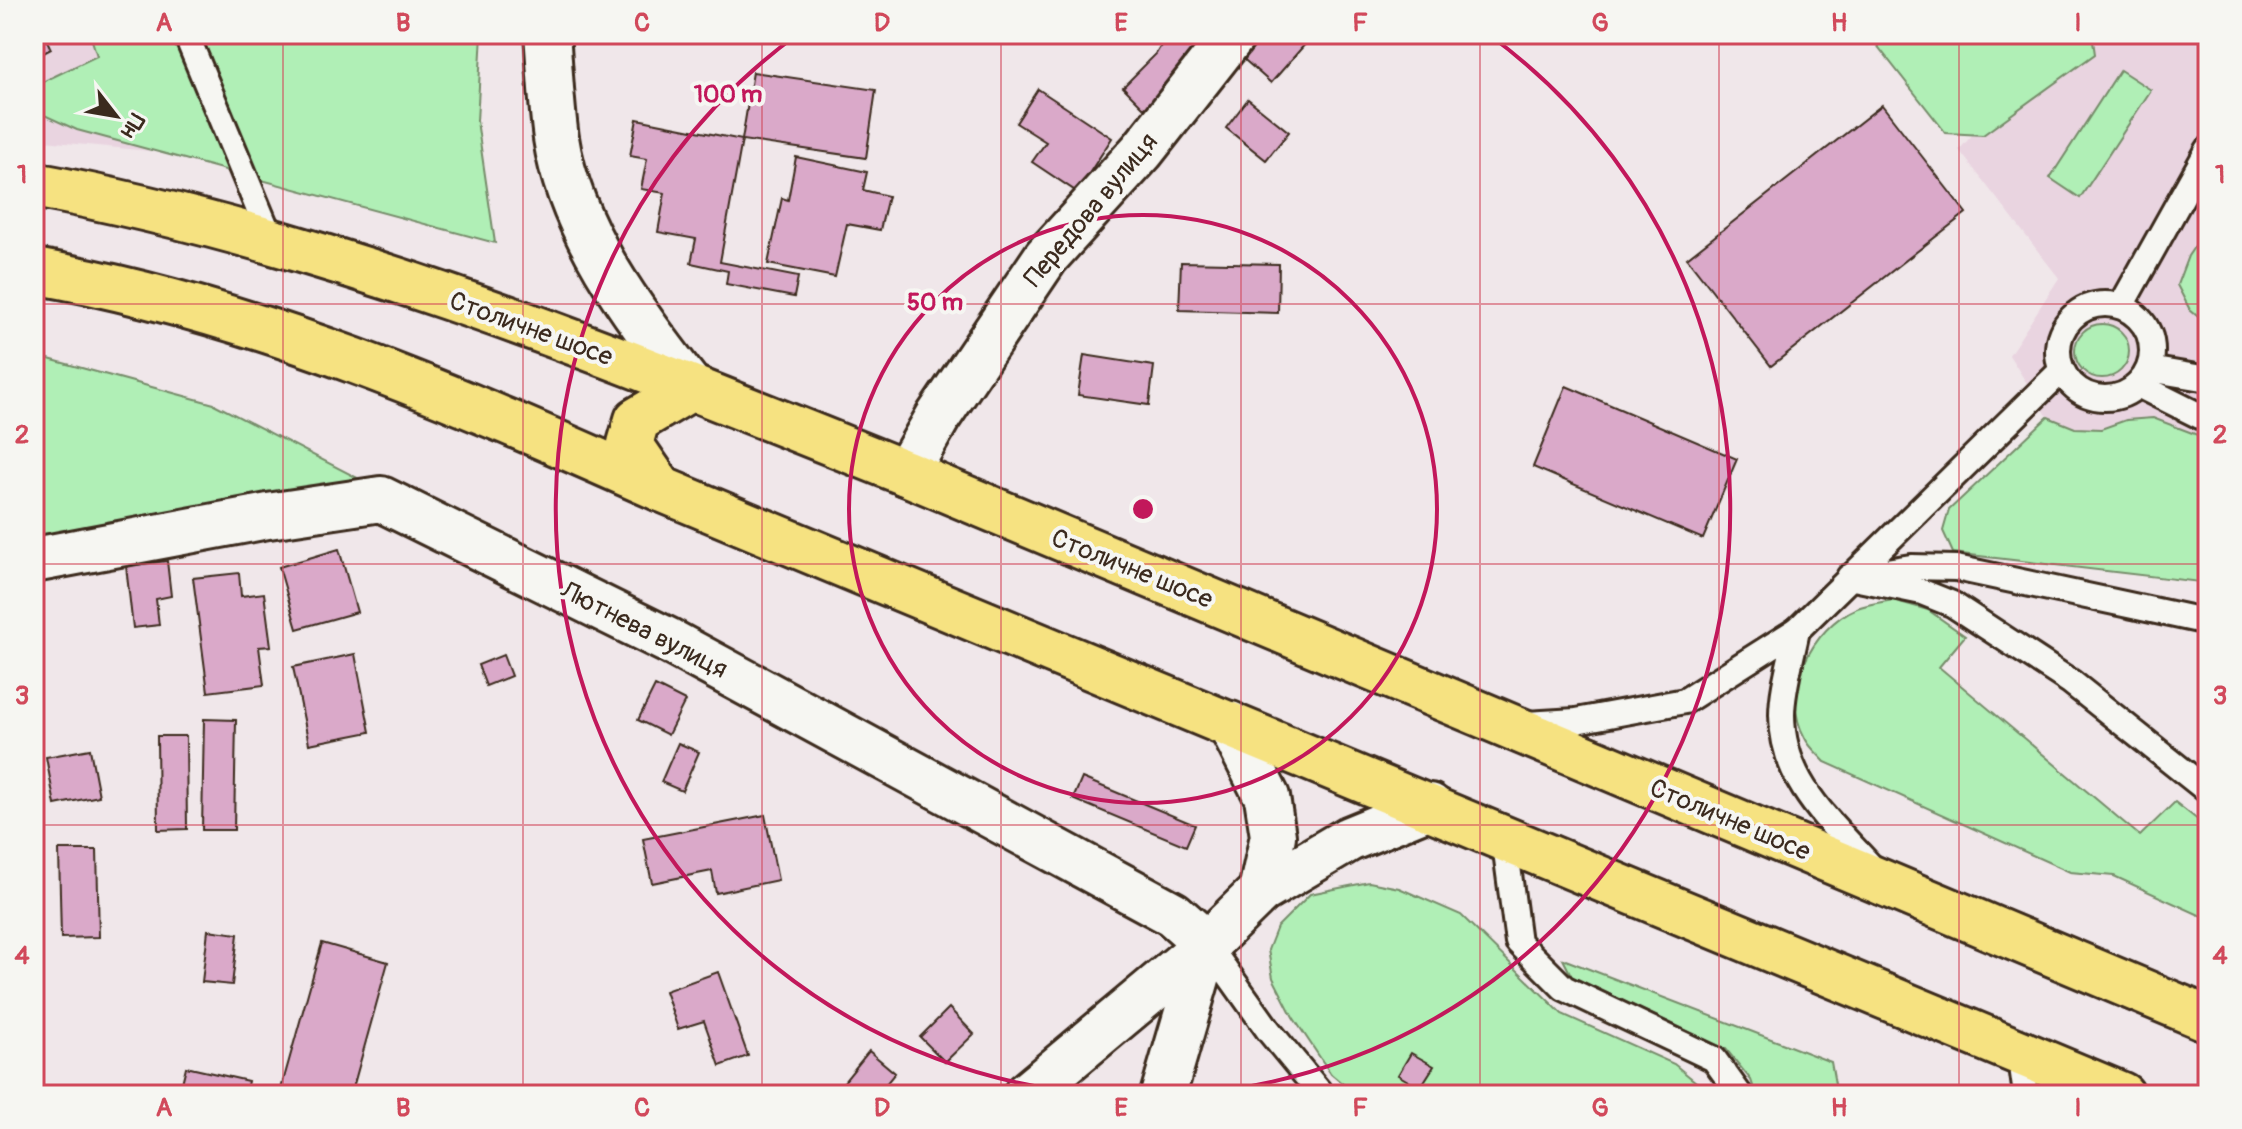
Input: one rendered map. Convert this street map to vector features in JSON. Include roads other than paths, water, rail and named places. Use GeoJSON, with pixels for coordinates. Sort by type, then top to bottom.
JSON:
{"type":"FeatureCollection","features":[{"type":"Feature","properties":{"kind":"main road","name":"Столичне шосе"},"geometry":{"type":"LineString","coordinates":[[34,185],[207,223],[423,289],[691,388],[906,473],[1054,538],[2208,1019]]}},
{"type":"Feature","properties":{"kind":"main road"},"geometry":{"type":"LineString","coordinates":[[34,271],[216,312],[447,396],[661,489],[1504,836],[2122,1095]]}},
{"type":"Feature","properties":{"kind":"main road"},"geometry":{"type":"LineString","coordinates":[[661,489],[630,444],[637,420],[691,388]]}},
{"type":"Feature","properties":{"kind":"main road"},"geometry":{"type":"LineString","coordinates":[[2080,965],[2208,990]]}},
{"type":"Feature","properties":{"kind":"street"},"geometry":{"type":"LineString","coordinates":[[547,34],[556,140],[584,223],[607,269],[641,322],[691,388]]}},
{"type":"Feature","properties":{"kind":"street","name":"Передова вулиця"},"geometry":{"type":"LineString","coordinates":[[906,473],[938,417],[1046,257],[1142,151],[1234,34]]}},
{"type":"Feature","properties":{"kind":"street","name":"Лютнева вулиця"},"geometry":{"type":"LineString","coordinates":[[34,560],[268,516],[381,499],[669,641],[1007,822],[1173,914],[1207,944]]}},
{"type":"Feature","properties":{"kind":"street"},"geometry":{"type":"LineString","coordinates":[[1230,724],[1267,797],[1273,836],[1261,891]]}},
{"type":"Feature","properties":{"kind":"street"},"geometry":{"type":"LineString","coordinates":[[1026,1095],[1207,944],[1261,891],[1349,839],[1430,806]]}},
{"type":"Feature","properties":{"kind":"street"},"geometry":{"type":"LineString","coordinates":[[1163,1095],[1207,944]]}},
{"type":"Feature","properties":{"kind":"lane"},"geometry":{"type":"LineString","coordinates":[[186,34],[273,244]]}},
{"type":"Feature","properties":{"kind":"lane"},"geometry":{"type":"LineString","coordinates":[[2121,306],[2208,150]]}},
{"type":"Feature","properties":{"kind":"lane"},"geometry":{"type":"LineString","coordinates":[[2099,304],[2121,306],[2137,316],[2148,331],[2153,350],[2144,377],[2119,397],[2096,398],[2076,389],[2061,371],[2057,349],[2063,328],[2078,312],[2099,304]]}},
{"type":"Feature","properties":{"kind":"lane"},"geometry":{"type":"LineString","coordinates":[[1509,726],[1576,721],[1685,701],[1797,630],[2061,371]]}},
{"type":"Feature","properties":{"kind":"lane"},"geometry":{"type":"LineString","coordinates":[[2144,377],[2206,377]]}},
{"type":"Feature","properties":{"kind":"lane"},"geometry":{"type":"LineString","coordinates":[[2144,377],[2208,420]]}},
{"type":"Feature","properties":{"kind":"lane"},"geometry":{"type":"LineString","coordinates":[[1849,577],[1911,567],[1956,568],[2208,622]]}},
{"type":"Feature","properties":{"kind":"lane"},"geometry":{"type":"LineString","coordinates":[[1849,577],[1922,592],[1952,604],[2071,682],[2208,791]]}},
{"type":"Feature","properties":{"kind":"lane"},"geometry":{"type":"LineString","coordinates":[[1797,630],[1782,714],[1786,749],[1796,780],[1889,887]]}},
{"type":"Feature","properties":{"kind":"lane"},"geometry":{"type":"LineString","coordinates":[[1504,836],[1518,942],[1564,988],[1714,1059],[1740,1095]]}},
{"type":"Feature","properties":{"kind":"lane"},"geometry":{"type":"LineString","coordinates":[[1207,944],[1269,1031],[1322,1095]]}},
{"type":"Feature","properties":{"kind":"lane"},"geometry":{"type":"LineString","coordinates":[[2020,1052],[2026,1095]]}}]}
